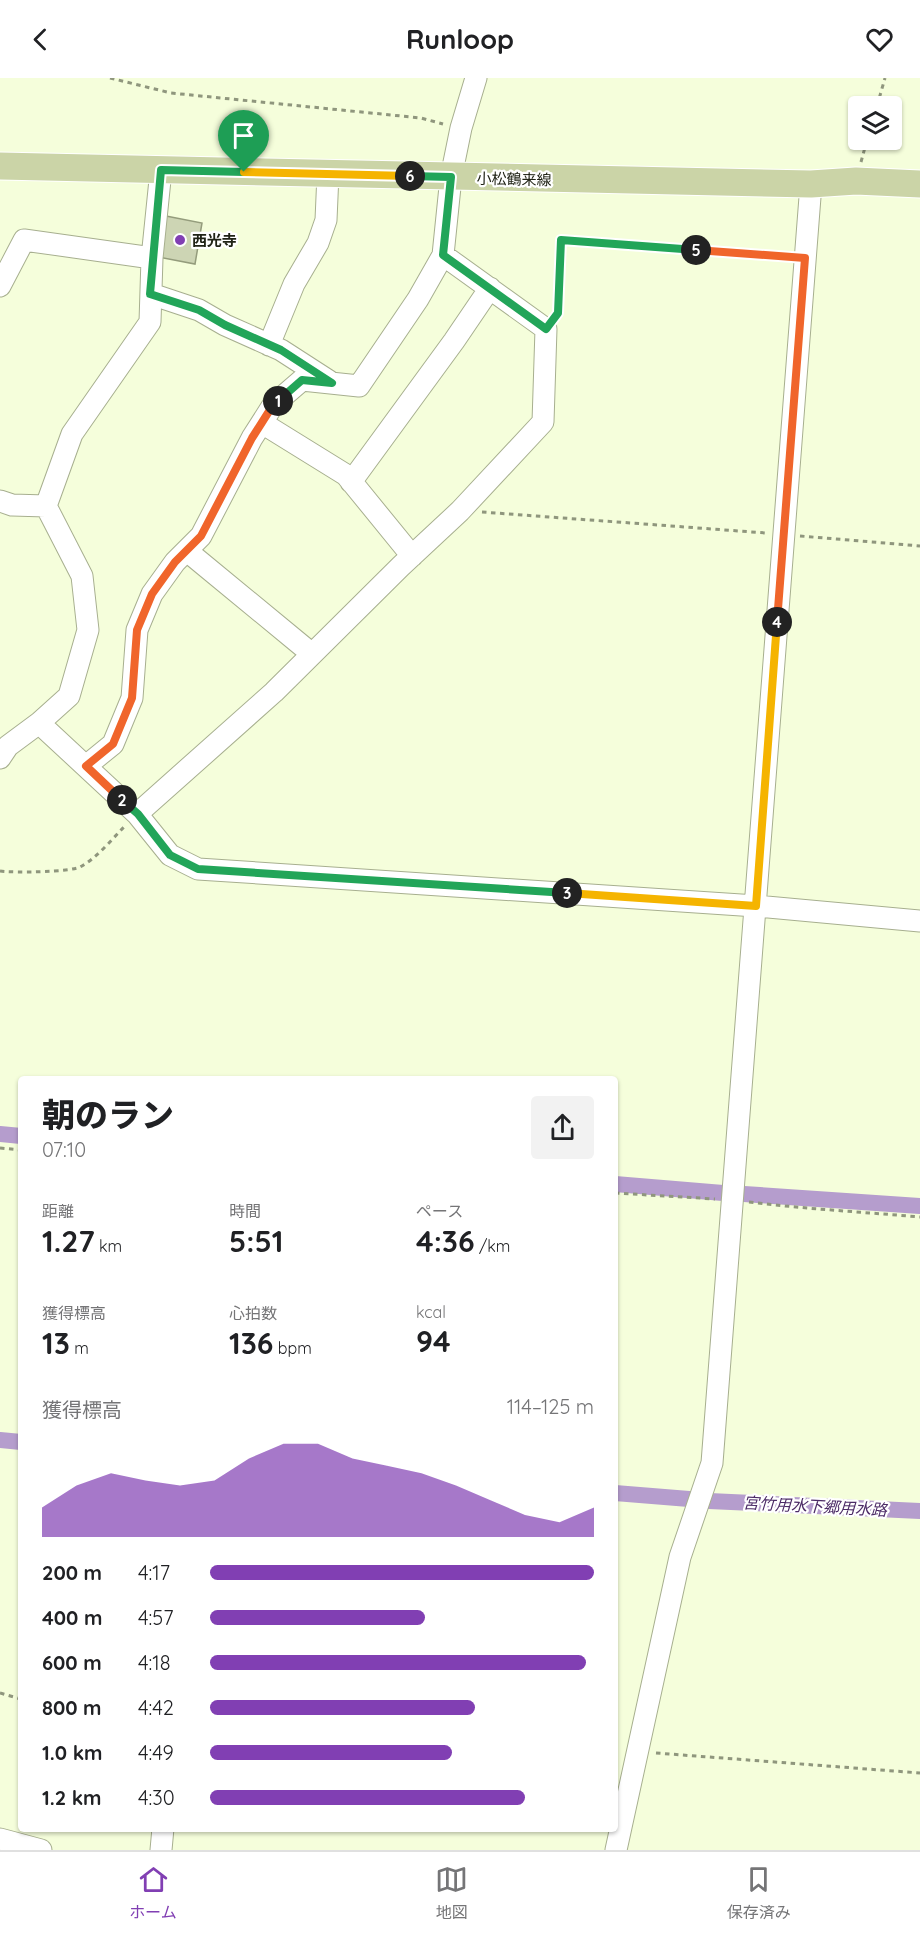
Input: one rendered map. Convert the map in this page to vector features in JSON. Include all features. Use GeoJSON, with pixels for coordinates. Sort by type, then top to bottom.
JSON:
{"type":"FeatureCollection","features":[{"type":"Feature","properties":{"kind":"main road","name":"小松鶴来線"},"geometry":{"type":"LineString","coordinates":[[0,166],[451,177],[811,184],[856,181],[920,184]]}},
{"type":"Feature","properties":{"kind":"street"},"geometry":{"type":"LineString","coordinates":[[86,766],[113,744],[132,698],[137,630],[152,594],[175,562],[201,536],[273,405],[302,380],[359,386],[418,299],[443,255],[451,177],[461,128],[476,78]]}},
{"type":"Feature","properties":{"kind":"street"},"geometry":{"type":"LineString","coordinates":[[3,749],[39,723],[69,696],[88,630],[82,576],[46,506],[72,434],[150,322],[152,258],[161,170]]}},
{"type":"Feature","properties":{"kind":"street"},"geometry":{"type":"LineString","coordinates":[[269,345],[294,284],[318,243],[326,220],[328,174]]}},
{"type":"Feature","properties":{"kind":"street"},"geometry":{"type":"LineString","coordinates":[[616,1850],[680,1557],[712,1463],[811,184]]}},
{"type":"Feature","properties":{"kind":"street"},"geometry":{"type":"LineString","coordinates":[[0,286],[24,240],[152,258]]}},
{"type":"Feature","properties":{"kind":"street"},"geometry":{"type":"LineString","coordinates":[[138,814],[274,692],[460,511],[543,422],[546,329],[443,255]]}},
{"type":"Feature","properties":{"kind":"street"},"geometry":{"type":"LineString","coordinates":[[351,482],[490,288]]}},
{"type":"Feature","properties":{"kind":"street"},"geometry":{"type":"LineString","coordinates":[[150,294],[199,310],[225,325],[281,350],[332,383]]}},
{"type":"Feature","properties":{"kind":"street"},"geometry":{"type":"LineString","coordinates":[[262,423],[346,475],[412,556]]}},
{"type":"Feature","properties":{"kind":"street"},"geometry":{"type":"LineString","coordinates":[[0,501],[12,505],[46,506]]}},
{"type":"Feature","properties":{"kind":"street"},"geometry":{"type":"LineString","coordinates":[[187,551],[312,654]]}},
{"type":"Feature","properties":{"kind":"street"},"geometry":{"type":"LineString","coordinates":[[39,723],[138,814],[170,855],[198,869],[756,906],[920,921]]}},
{"type":"Feature","properties":{"kind":"street"},"geometry":{"type":"LineString","coordinates":[[161,1850],[163,1832]]}},
{"type":"Feature","properties":{"kind":"street"},"geometry":{"type":"LineString","coordinates":[[0,1839],[32,1849]]}},
{"type":"Feature","properties":{"kind":"path"},"geometry":{"type":"LineString","coordinates":[[110,78],[171,93],[421,118],[461,128]]}},
{"type":"Feature","properties":{"kind":"path"},"geometry":{"type":"LineString","coordinates":[[880,96],[885,78]]}},
{"type":"Feature","properties":{"kind":"path"},"geometry":{"type":"LineString","coordinates":[[546,329],[558,313],[561,240],[805,258]]}},
{"type":"Feature","properties":{"kind":"path"},"geometry":{"type":"LineString","coordinates":[[460,511],[920,546]]}},
{"type":"Feature","properties":{"kind":"path"},"geometry":{"type":"LineString","coordinates":[[0,871],[13,873],[77,869],[89,861],[138,814]]}},
{"type":"Feature","properties":{"kind":"path"},"geometry":{"type":"LineString","coordinates":[[0,1148],[18,1150]]}},
{"type":"Feature","properties":{"kind":"path"},"geometry":{"type":"LineString","coordinates":[[618,1193],[732,1200],[807,1209],[920,1217]]}},
{"type":"Feature","properties":{"kind":"path"},"geometry":{"type":"LineString","coordinates":[[0,1693],[18,1698]]}},
{"type":"Feature","properties":{"kind":"path"},"geometry":{"type":"LineString","coordinates":[[637,1752],[920,1773]]}},
{"type":"Feature","properties":{"kind":"building","name":"西光寺"},"geometry":{"type":"Polygon","coordinates":[[[166,216],[202,223],[195,264],[158,257],[166,216]]]}},
{"type":"Feature","properties":{"kind":"waterway"},"geometry":{"type":"LineString","coordinates":[[0,1134],[18,1136]]}},
{"type":"Feature","properties":{"kind":"waterway"},"geometry":{"type":"LineString","coordinates":[[618,1184],[723,1193]]}},
{"type":"Feature","properties":{"kind":"waterway"},"geometry":{"type":"LineString","coordinates":[[744,1194],[920,1206]]}},
{"type":"Feature","properties":{"kind":"waterway","name":"宮竹用水下郷用水路"},"geometry":{"type":"LineString","coordinates":[[0,1440],[18,1442]]}},
{"type":"Feature","properties":{"kind":"waterway","name":"宮竹用水下郷用水路"},"geometry":{"type":"LineString","coordinates":[[618,1493],[689,1499]]}},
{"type":"Feature","properties":{"kind":"waterway","name":"宮竹用水下郷用水路"},"geometry":{"type":"LineString","coordinates":[[709,1501],[920,1511]]}},
{"type":"Feature","properties":{"kind":"place","name":"西光寺"},"geometry":{"type":"Point","coordinates":[180,240]}},
{"type":"Feature","properties":{"kind":"route"},"geometry":{"type":"LineString","coordinates":[[161,170],[244,172],[451,177],[443,255],[546,329],[558,313],[561,240],[805,258],[756,906],[198,869],[170,855],[138,814],[86,766],[113,744],[132,698],[137,630],[152,594],[175,562],[201,536],[252,438],[273,405],[302,380],[332,383],[281,350],[225,325],[199,310],[150,294],[161,170]]}}]}
